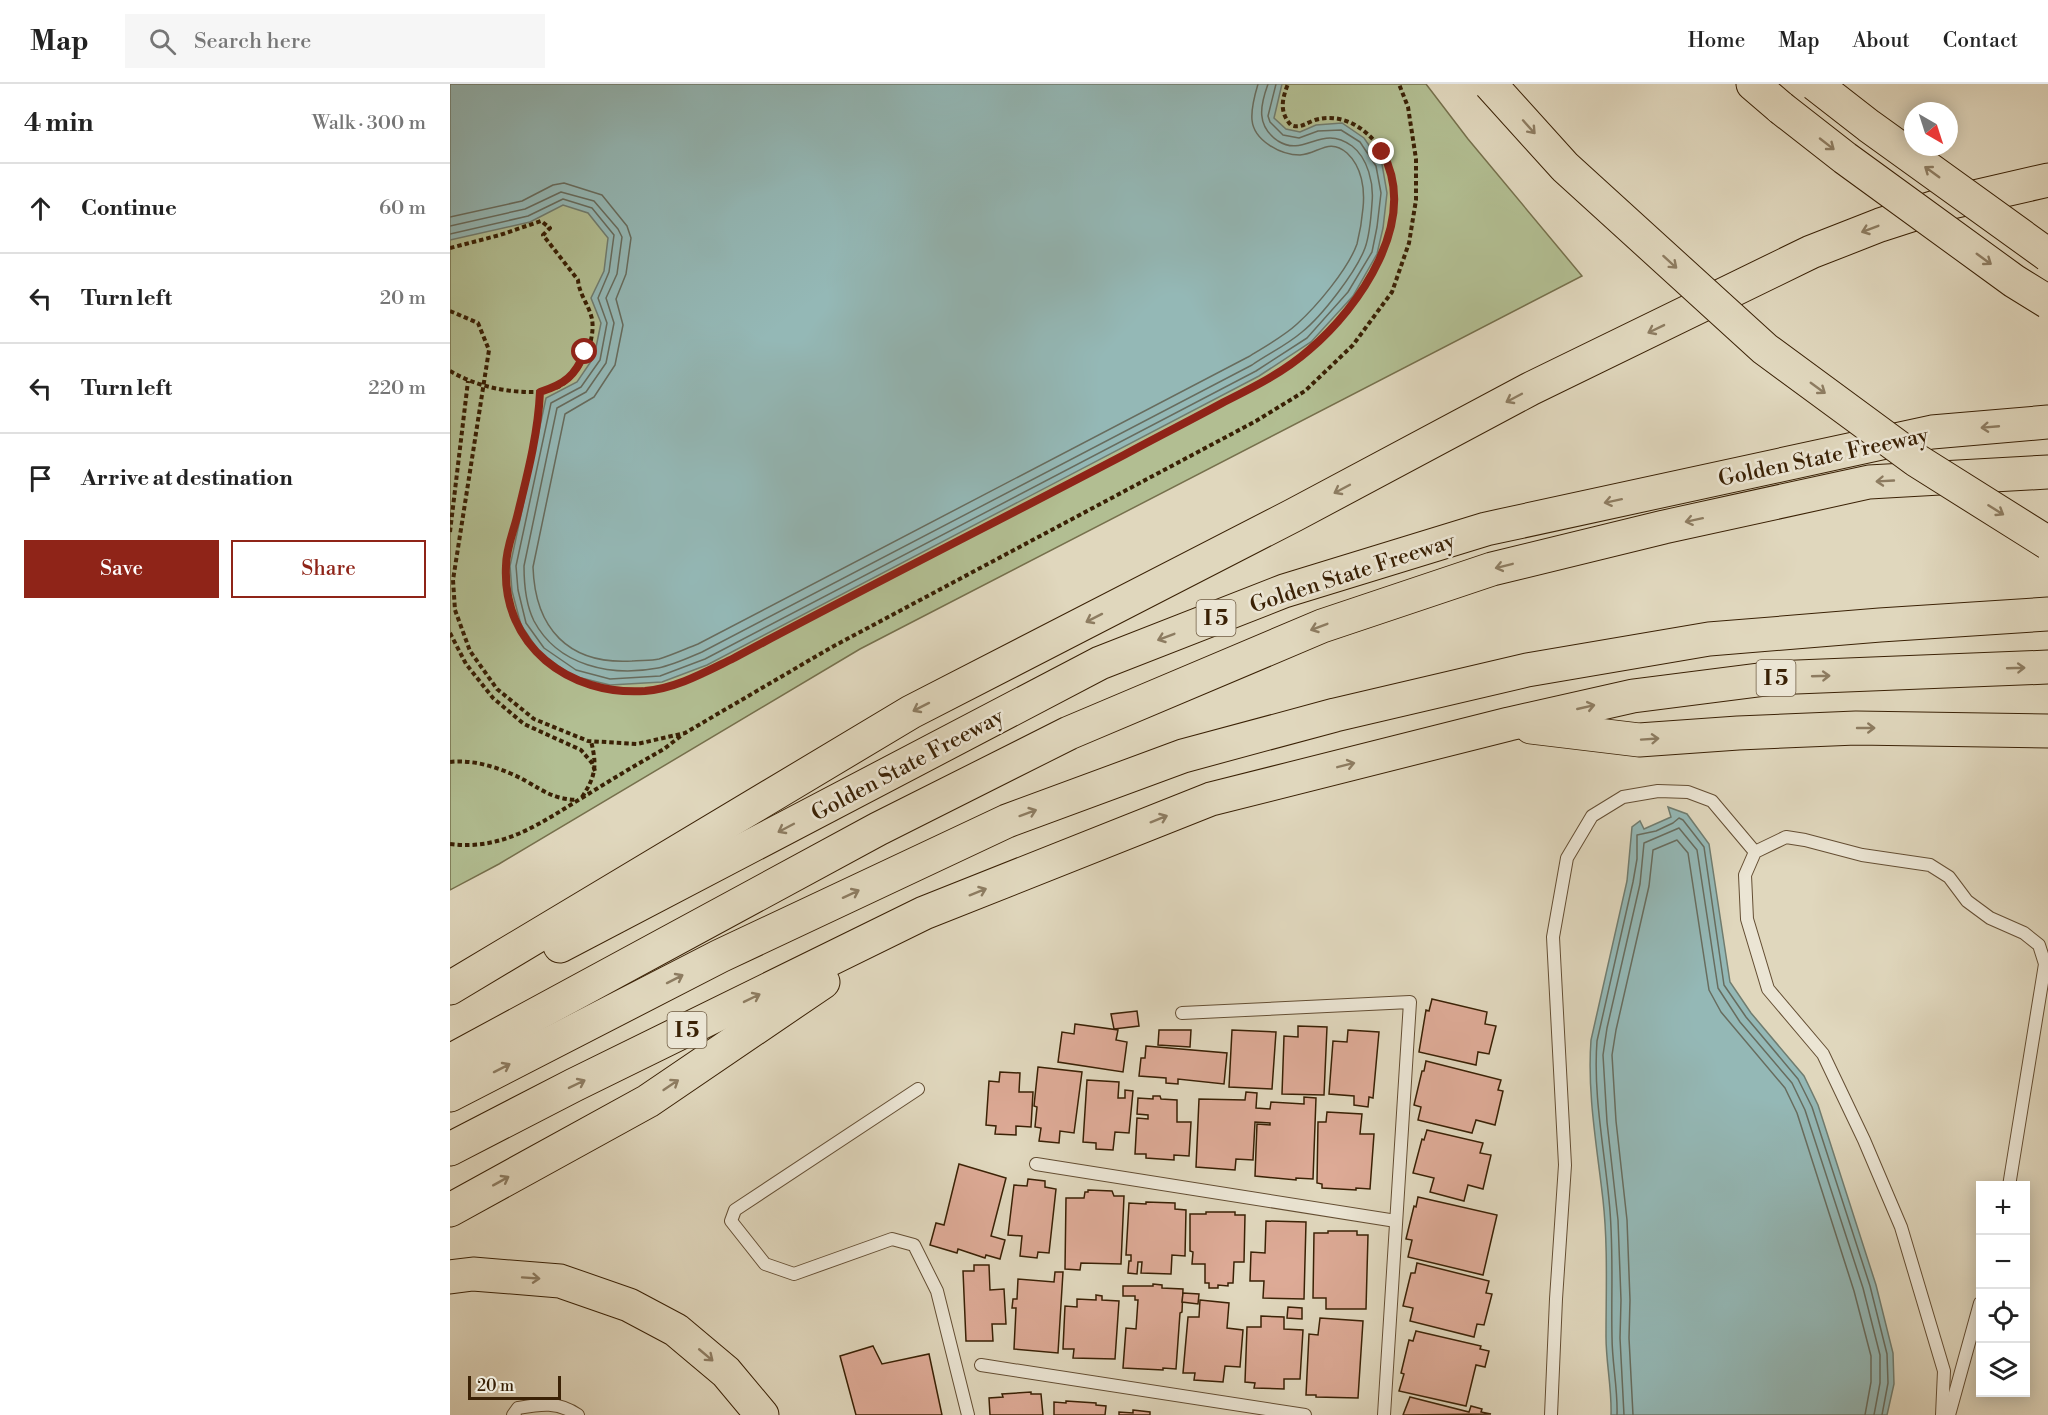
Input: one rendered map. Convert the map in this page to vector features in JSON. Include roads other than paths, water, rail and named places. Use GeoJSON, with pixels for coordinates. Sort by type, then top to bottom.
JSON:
{"type":"FeatureCollection","features":[{"type":"Feature","properties":{"kind":"highway"},"geometry":{"type":"LineString","coordinates":[[1490,84],[1565,166],[1765,349],[1916,460],[2048,543]]}},
{"type":"Feature","properties":{"kind":"highway"},"geometry":{"type":"LineString","coordinates":[[1753,84],[1845,158],[2005,274],[2048,302]]}},
{"type":"Feature","properties":{"kind":"highway"},"geometry":{"type":"LineString","coordinates":[[1815,84],[1878,133],[2048,255]]}},
{"type":"Feature","properties":{"kind":"highway"},"geometry":{"type":"LineString","coordinates":[[450,988],[911,712],[1294,515],[1530,389],[1811,252],[1880,225],[1948,203],[2048,180]]}},
{"type":"Feature","properties":{"kind":"highway","name":"Golden State Freeway"},"geometry":{"type":"LineString","coordinates":[[450,1003],[1100,663],[1284,591],[1485,529],[1932,432],[2048,422]]}},
{"type":"Feature","properties":{"kind":"highway"},"geometry":{"type":"LineString","coordinates":[[450,1061],[867,835],[1069,733],[1322,626],[1492,569],[1664,527],[1869,482],[2048,472]]}},
{"type":"Feature","properties":{"kind":"highway"},"geometry":{"type":"LineString","coordinates":[[450,1095],[720,956],[1007,821],[1183,756],[1335,716],[1527,670],[1709,639],[2048,614]]}},
{"type":"Feature","properties":{"kind":"highway","name":"I 5"},"geometry":{"type":"LineString","coordinates":[[450,1149],[574,1085],[924,913],[1211,799],[1509,724],[1633,696],[1774,678],[2048,667]]}},
{"type":"Feature","properties":{"kind":"highway"},"geometry":{"type":"LineString","coordinates":[[1509,724],[1639,740],[1856,728],[2048,731]]}},
{"type":"Feature","properties":{"kind":"highway"},"geometry":{"type":"LineString","coordinates":[[450,1210],[648,1101],[924,913]]}},
{"type":"Feature","properties":{"kind":"highway"},"geometry":{"type":"LineString","coordinates":[[450,1277],[473,1274],[560,1281],[629,1305],[676,1330],[726,1372],[762,1415]]}},
{"type":"Feature","properties":{"kind":"lane"},"geometry":{"type":"LineString","coordinates":[[1551,1415],[1565,1165],[1553,937],[1567,858],[1592,816],[1623,797],[1658,791],[1688,792],[1712,801],[1755,852]]}},
{"type":"Feature","properties":{"kind":"lane"},"geometry":{"type":"LineString","coordinates":[[1942,1415],[1944,1371],[1901,1227],[1864,1140],[1823,1054],[1768,989],[1747,920],[1745,875],[1755,852],[1786,837],[1862,855],[1930,865],[1949,877],[1967,901],[1990,918],[2024,933],[2039,945],[2045,964],[2010,1181]]}},
{"type":"Feature","properties":{"kind":"lane"},"geometry":{"type":"LineString","coordinates":[[1182,1013],[1410,1002],[1384,1415]]}},
{"type":"Feature","properties":{"kind":"lane"},"geometry":{"type":"LineString","coordinates":[[918,1089],[735,1210],[731,1221],[765,1264],[794,1274],[892,1239],[914,1245],[937,1291],[968,1415]]}},
{"type":"Feature","properties":{"kind":"lane"},"geometry":{"type":"LineString","coordinates":[[1036,1164],[1396,1221]]}},
{"type":"Feature","properties":{"kind":"lane"},"geometry":{"type":"LineString","coordinates":[[1949,1415],[1976,1317]]}},
{"type":"Feature","properties":{"kind":"lane"},"geometry":{"type":"LineString","coordinates":[[981,1365],[1305,1415]]}},
{"type":"Feature","properties":{"kind":"lane"},"geometry":{"type":"LineString","coordinates":[[513,1415],[518,1408],[544,1403],[569,1409],[578,1415]]}},
{"type":"Feature","properties":{"kind":"water"},"geometry":{"type":"Polygon","coordinates":[[[450,84],[1282,84],[1274,118],[1286,129],[1300,132],[1316,125],[1342,123],[1364,138],[1382,164],[1387,193],[1383,228],[1377,254],[1353,296],[1311,342],[1259,376],[707,665],[662,682],[610,685],[573,676],[540,653],[521,625],[512,591],[510,566],[546,398],[577,382],[594,357],[601,323],[591,298],[604,271],[608,238],[588,213],[563,205],[530,222],[450,240],[450,84]]]}},
{"type":"Feature","properties":{"kind":"water"},"geometry":{"type":"Polygon","coordinates":[[[1668,807],[1687,814],[1709,844],[1730,982],[1751,1013],[1804,1076],[1818,1105],[1876,1285],[1893,1353],[1894,1384],[1887,1415],[1611,1415],[1606,1347],[1606,1234],[1591,1100],[1591,1040],[1627,881],[1632,827],[1640,821],[1644,829],[1671,817],[1668,807]]]}}]}
